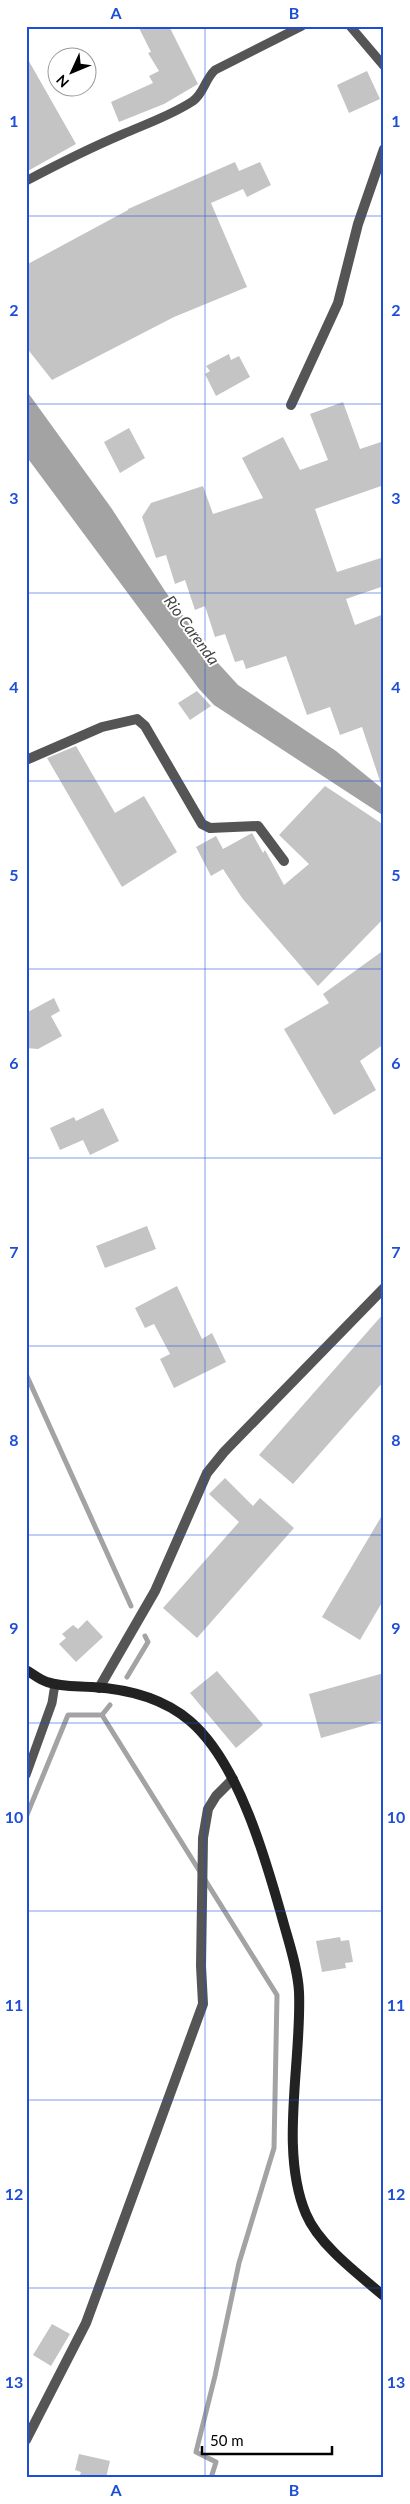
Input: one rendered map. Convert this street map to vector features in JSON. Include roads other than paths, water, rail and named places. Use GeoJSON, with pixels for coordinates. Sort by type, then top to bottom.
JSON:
{"type":"FeatureCollection","features":[{"type":"Feature","properties":{"kind":"main road"},"geometry":{"type":"LineString","coordinates":[[26,1670],[46,1682],[99,1688],[158,1700],[174,1708],[192,1722],[214,1749],[233,1779],[263,1851],[289,1943],[299,1991],[293,2162],[298,2192],[307,2216],[326,2243],[384,2296]]}},
{"type":"Feature","properties":{"kind":"street"},"geometry":{"type":"LineString","coordinates":[[291,405],[338,303],[358,224],[384,149]]}},
{"type":"Feature","properties":{"kind":"street"},"geometry":{"type":"LineString","coordinates":[[26,760],[102,727],[137,719],[145,726],[202,824],[210,828],[258,826],[284,861]]}},
{"type":"Feature","properties":{"kind":"street"},"geometry":{"type":"LineString","coordinates":[[99,1688],[154,1591],[207,1473],[224,1452],[384,1288]]}},
{"type":"Feature","properties":{"kind":"street"},"geometry":{"type":"LineString","coordinates":[[26,2440],[86,2323],[203,2004],[201,1966],[203,1838],[208,1809],[216,1796],[233,1779]]}},
{"type":"Feature","properties":{"kind":"lane"},"geometry":{"type":"LineString","coordinates":[[26,181],[83,151],[171,113],[200,95],[208,76],[215,70],[302,26]]}},
{"type":"Feature","properties":{"kind":"lane"},"geometry":{"type":"LineString","coordinates":[[350,26],[384,66]]}},
{"type":"Feature","properties":{"kind":"lane"},"geometry":{"type":"LineString","coordinates":[[26,1775],[52,1703],[55,1684]]}},
{"type":"Feature","properties":{"kind":"water"},"geometry":{"type":"Polygon","coordinates":[[[26,390],[112,509],[165,591],[217,662],[238,685],[336,751],[384,790],[384,816],[214,705],[199,689],[26,456],[26,390]]]}},
{"type":"Feature","properties":{"kind":"waterway"},"geometry":{"type":"LineString","coordinates":[[26,1374],[131,1606]]}},
{"type":"Feature","properties":{"kind":"waterway","name":"Rio Carenda"},"geometry":{"type":"LineString","coordinates":[[127,1677],[148,1642],[145,1636]]}},
{"type":"Feature","properties":{"kind":"waterway","name":"Rio Carenda"},"geometry":{"type":"LineString","coordinates":[[102,1715],[110,1705]]}},
{"type":"Feature","properties":{"kind":"waterway"},"geometry":{"type":"LineString","coordinates":[[26,1817],[68,1715],[102,1715]]}},
{"type":"Feature","properties":{"kind":"waterway"},"geometry":{"type":"LineString","coordinates":[[102,1715],[277,1995],[274,2148],[239,2263],[215,2376],[196,2452],[216,2462],[211,2478]]}}]}
